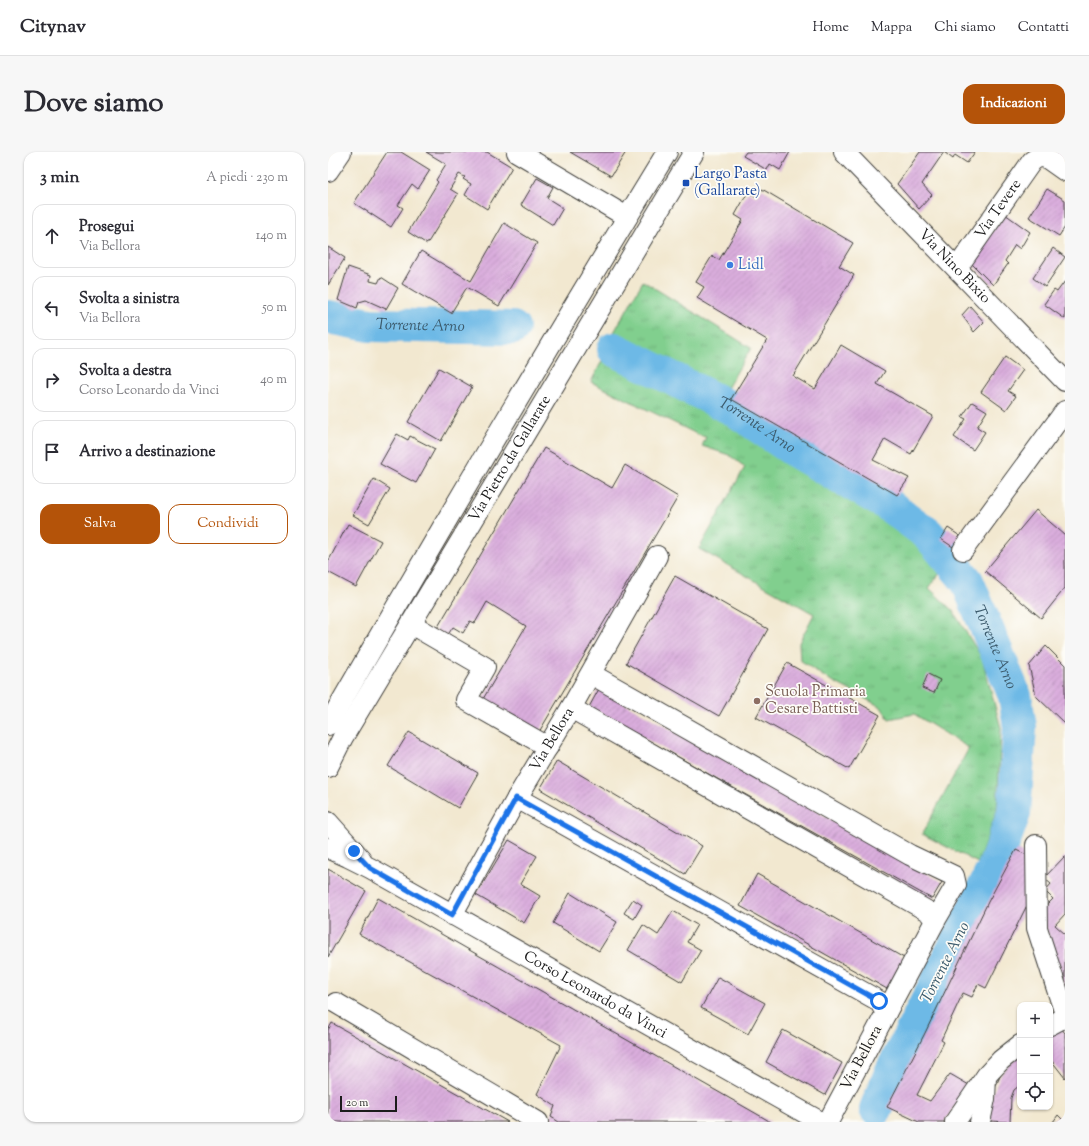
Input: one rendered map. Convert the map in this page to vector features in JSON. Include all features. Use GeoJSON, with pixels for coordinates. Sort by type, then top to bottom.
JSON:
{"type":"FeatureCollection","features":[{"type":"Feature","properties":{"kind":"street"},"geometry":{"type":"LineString","coordinates":[[328,171],[341,152]]}},
{"type":"Feature","properties":{"kind":"street"},"geometry":{"type":"LineString","coordinates":[[517,152],[627,218]]}},
{"type":"Feature","properties":{"kind":"street","name":"Via Pietro da Gallarate"},"geometry":{"type":"LineString","coordinates":[[328,725],[400,600],[667,152]]}},
{"type":"Feature","properties":{"kind":"street","name":"Via Pietro da Gallarate"},"geometry":{"type":"LineString","coordinates":[[328,767],[343,737],[694,152]]}},
{"type":"Feature","properties":{"kind":"street","name":"Via Nino Bixio"},"geometry":{"type":"LineString","coordinates":[[844,152],[1065,381]]}},
{"type":"Feature","properties":{"kind":"street","name":"Via Tevere"},"geometry":{"type":"LineString","coordinates":[[957,268],[1032,161],[1040,156],[1048,158],[1065,171]]}},
{"type":"Feature","properties":{"kind":"street"},"geometry":{"type":"LineString","coordinates":[[963,550],[1065,411]]}},
{"type":"Feature","properties":{"kind":"street","name":"Via Bellora"},"geometry":{"type":"LineString","coordinates":[[452,915],[516,798],[571,708],[657,556]]}},
{"type":"Feature","properties":{"kind":"street"},"geometry":{"type":"LineString","coordinates":[[411,624],[485,667],[466,700],[548,747]]}},
{"type":"Feature","properties":{"kind":"street"},"geometry":{"type":"LineString","coordinates":[[588,678],[910,855],[954,876],[956,885],[886,1013]]}},
{"type":"Feature","properties":{"kind":"street"},"geometry":{"type":"LineString","coordinates":[[571,708],[929,912],[935,921]]}},
{"type":"Feature","properties":{"kind":"street","name":"Via Bellora"},"geometry":{"type":"LineString","coordinates":[[516,798],[879,1001],[886,1013],[828,1122]]}},
{"type":"Feature","properties":{"kind":"street","name":"Corso Leonardo da Vinci"},"geometry":{"type":"LineString","coordinates":[[328,822],[370,868]]}},
{"type":"Feature","properties":{"kind":"street"},"geometry":{"type":"LineString","coordinates":[[1036,845],[1037,928],[1065,1015],[1053,1023]]}},
{"type":"Feature","properties":{"kind":"street","name":"Corso Leonardo da Vinci"},"geometry":{"type":"LineString","coordinates":[[328,848],[370,868],[821,1122]]}},
{"type":"Feature","properties":{"kind":"street"},"geometry":{"type":"LineString","coordinates":[[336,1003],[538,1122]]}},
{"type":"Feature","properties":{"kind":"street"},"geometry":{"type":"LineString","coordinates":[[955,1122],[987,1075],[1001,1060],[1017,1047]]}},
{"type":"Feature","properties":{"kind":"street"},"geometry":{"type":"LineString","coordinates":[[980,1122],[985,1099],[987,1075]]}},
{"type":"Feature","properties":{"kind":"green space"},"geometry":{"type":"Polygon","coordinates":[[[643,281],[751,348],[723,395],[613,334],[643,281]]]}},
{"type":"Feature","properties":{"kind":"green space"},"geometry":{"type":"Polygon","coordinates":[[[604,357],[718,413],[821,481],[891,521],[943,569],[929,588],[953,611],[982,658],[1001,728],[997,810],[978,863],[922,834],[969,748],[914,714],[889,719],[881,707],[823,676],[800,660],[799,643],[814,614],[699,549],[745,467],[729,455],[702,446],[706,437],[701,436],[591,382],[604,357]]]}},
{"type":"Feature","properties":{"kind":"building"},"geometry":{"type":"Polygon","coordinates":[[[387,152],[401,152],[430,170],[418,189],[412,184],[398,205],[403,208],[391,227],[354,203],[387,152]]]}},
{"type":"Feature","properties":{"kind":"building"},"geometry":{"type":"Polygon","coordinates":[[[426,152],[487,152],[512,167],[487,209],[465,195],[471,184],[463,179],[465,177],[459,174],[450,189],[458,194],[427,244],[408,232],[438,182],[436,180],[446,164],[426,152]]]}},
{"type":"Feature","properties":{"kind":"building"},"geometry":{"type":"Polygon","coordinates":[[[570,152],[626,152],[611,176],[570,152]]]}},
{"type":"Feature","properties":{"kind":"building"},"geometry":{"type":"Polygon","coordinates":[[[746,152],[790,152],[780,170],[770,164],[767,170],[743,156],[746,152]]]}},
{"type":"Feature","properties":{"kind":"building"},"geometry":{"type":"Polygon","coordinates":[[[920,152],[944,152],[922,184],[932,195],[919,209],[897,184],[920,152]]]}},
{"type":"Feature","properties":{"kind":"building"},"geometry":{"type":"Polygon","coordinates":[[[944,152],[975,152],[967,163],[955,155],[953,159],[944,152]]]}},
{"type":"Feature","properties":{"kind":"building"},"geometry":{"type":"Polygon","coordinates":[[[1055,152],[1065,152],[1065,159],[1055,152]]]}},
{"type":"Feature","properties":{"kind":"building"},"geometry":{"type":"Polygon","coordinates":[[[537,178],[553,187],[547,198],[563,208],[553,225],[521,205],[537,178]]]}},
{"type":"Feature","properties":{"kind":"building"},"geometry":{"type":"Polygon","coordinates":[[[762,189],[853,243],[839,266],[854,275],[793,376],[815,389],[841,345],[885,371],[877,384],[933,416],[911,454],[885,439],[873,460],[909,478],[897,495],[731,399],[767,340],[697,298],[704,287],[696,282],[712,256],[719,260],[743,220],[735,215],[748,192],[757,197],[762,189]]]}},
{"type":"Feature","properties":{"kind":"building"},"geometry":{"type":"Polygon","coordinates":[[[1047,189],[1065,200],[1065,227],[1059,236],[1029,217],[1047,189]]]}},
{"type":"Feature","properties":{"kind":"building"},"geometry":{"type":"Polygon","coordinates":[[[1005,214],[1030,232],[1020,249],[1015,245],[1005,261],[1008,264],[993,285],[972,264],[973,258],[1005,214]]]}},
{"type":"Feature","properties":{"kind":"building"},"geometry":{"type":"Polygon","coordinates":[[[504,223],[537,243],[499,306],[467,287],[451,313],[402,284],[421,251],[471,281],[504,223]]]}},
{"type":"Feature","properties":{"kind":"building"},"geometry":{"type":"Polygon","coordinates":[[[328,247],[345,258],[328,285],[328,247]]]}},
{"type":"Feature","properties":{"kind":"building"},"geometry":{"type":"Polygon","coordinates":[[[1053,248],[1065,257],[1045,287],[1033,278],[1053,248]]]}},
{"type":"Feature","properties":{"kind":"building"},"geometry":{"type":"Polygon","coordinates":[[[348,267],[371,275],[370,281],[378,283],[381,277],[398,288],[386,309],[366,300],[359,302],[357,308],[338,300],[348,267]]]}},
{"type":"Feature","properties":{"kind":"building"},"geometry":{"type":"Polygon","coordinates":[[[1065,281],[1065,319],[1044,304],[1054,290],[1057,292],[1065,281]]]}},
{"type":"Feature","properties":{"kind":"building"},"geometry":{"type":"Polygon","coordinates":[[[970,306],[984,322],[974,332],[962,315],[970,306]]]}},
{"type":"Feature","properties":{"kind":"building"},"geometry":{"type":"Polygon","coordinates":[[[1005,357],[1023,370],[1008,391],[1016,396],[1006,410],[981,392],[1005,357]]]}},
{"type":"Feature","properties":{"kind":"building"},"geometry":{"type":"Polygon","coordinates":[[[439,368],[472,387],[441,441],[408,422],[439,368]]]}},
{"type":"Feature","properties":{"kind":"building"},"geometry":{"type":"Polygon","coordinates":[[[972,402],[987,411],[977,427],[985,432],[973,450],[954,437],[966,419],[962,417],[972,402]]]}},
{"type":"Feature","properties":{"kind":"building"},"geometry":{"type":"Polygon","coordinates":[[[397,434],[408,440],[410,436],[435,449],[416,483],[380,464],[397,434]]]}},
{"type":"Feature","properties":{"kind":"building"},"geometry":{"type":"Polygon","coordinates":[[[544,448],[612,488],[625,465],[678,497],[539,732],[483,699],[526,626],[487,602],[475,623],[470,621],[463,633],[453,627],[447,636],[436,630],[544,448]]]}},
{"type":"Feature","properties":{"kind":"building"},"geometry":{"type":"Polygon","coordinates":[[[374,479],[390,489],[369,524],[353,515],[374,479]]]}},
{"type":"Feature","properties":{"kind":"building"},"geometry":{"type":"Polygon","coordinates":[[[1036,510],[1065,535],[1065,588],[1041,618],[985,571],[1036,510]]]}},
{"type":"Feature","properties":{"kind":"building"},"geometry":{"type":"Polygon","coordinates":[[[348,524],[381,541],[356,587],[328,572],[328,562],[348,524]]]}},
{"type":"Feature","properties":{"kind":"building"},"geometry":{"type":"Polygon","coordinates":[[[948,528],[960,536],[953,547],[941,539],[948,528]]]}},
{"type":"Feature","properties":{"kind":"building"},"geometry":{"type":"Polygon","coordinates":[[[675,576],[768,629],[719,716],[626,663],[675,576]]]}},
{"type":"Feature","properties":{"kind":"building"},"geometry":{"type":"Polygon","coordinates":[[[1046,646],[1065,665],[1065,724],[1036,696],[1029,666],[1046,646]]]}},
{"type":"Feature","properties":{"kind":"building"},"geometry":{"type":"Polygon","coordinates":[[[787,663],[880,715],[849,769],[756,717],[787,663]]]}},
{"type":"Feature","properties":{"kind":"building"},"geometry":{"type":"Polygon","coordinates":[[[928,674],[940,680],[934,693],[922,688],[928,674]]]}},
{"type":"Feature","properties":{"kind":"building"},"geometry":{"type":"Polygon","coordinates":[[[599,689],[942,882],[932,899],[589,707],[599,689]]]}},
{"type":"Feature","properties":{"kind":"building"},"geometry":{"type":"Polygon","coordinates":[[[409,732],[478,773],[458,808],[388,766],[409,732]]]}},
{"type":"Feature","properties":{"kind":"building"},"geometry":{"type":"Polygon","coordinates":[[[557,761],[702,846],[685,874],[540,789],[557,761]]]}},
{"type":"Feature","properties":{"kind":"building"},"geometry":{"type":"Polygon","coordinates":[[[509,840],[537,856],[520,884],[540,896],[524,923],[476,895],[509,840]]]}},
{"type":"Feature","properties":{"kind":"building"},"geometry":{"type":"Polygon","coordinates":[[[1016,850],[1029,856],[1032,895],[986,988],[978,984],[972,997],[963,993],[941,1040],[944,1042],[917,1095],[930,1101],[950,1074],[969,1085],[944,1122],[919,1122],[887,1107],[925,1033],[988,902],[1016,850]]]}},
{"type":"Feature","properties":{"kind":"building"},"geometry":{"type":"Polygon","coordinates":[[[1065,856],[1065,914],[1055,925],[1065,934],[1065,990],[1041,911],[1053,899],[1045,891],[1051,884],[1044,878],[1065,856]]]}},
{"type":"Feature","properties":{"kind":"building"},"geometry":{"type":"Polygon","coordinates":[[[328,869],[366,891],[328,957],[328,869]]]}},
{"type":"Feature","properties":{"kind":"building"},"geometry":{"type":"Polygon","coordinates":[[[757,874],[904,958],[887,989],[740,906],[757,874]]]}},
{"type":"Feature","properties":{"kind":"building"},"geometry":{"type":"Polygon","coordinates":[[[570,893],[617,922],[599,951],[553,923],[570,893]]]}},
{"type":"Feature","properties":{"kind":"building"},"geometry":{"type":"Polygon","coordinates":[[[378,898],[771,1122],[559,1122],[551,1117],[555,1106],[537,1094],[561,1045],[359,934],[378,898]]]}},
{"type":"Feature","properties":{"kind":"building"},"geometry":{"type":"Polygon","coordinates":[[[633,899],[642,905],[634,919],[624,913],[633,899]]]}},
{"type":"Feature","properties":{"kind":"building"},"geometry":{"type":"Polygon","coordinates":[[[673,911],[697,925],[687,942],[701,950],[682,982],[628,950],[643,925],[658,935],[673,911]]]}},
{"type":"Feature","properties":{"kind":"building"},"geometry":{"type":"Polygon","coordinates":[[[718,977],[765,1003],[748,1034],[701,1008],[718,977]]]}},
{"type":"Feature","properties":{"kind":"building"},"geometry":{"type":"Polygon","coordinates":[[[332,1023],[508,1122],[328,1122],[328,1030],[332,1023]]]}},
{"type":"Feature","properties":{"kind":"building"},"geometry":{"type":"Polygon","coordinates":[[[1058,1024],[1065,1033],[1065,1078],[1053,1063],[1053,1028],[1058,1024]]]}},
{"type":"Feature","properties":{"kind":"building"},"geometry":{"type":"Polygon","coordinates":[[[783,1030],[842,1063],[825,1095],[766,1062],[783,1030]]]}},
{"type":"Feature","properties":{"kind":"building"},"geometry":{"type":"Polygon","coordinates":[[[1017,1057],[1017,1088],[1014,1090],[1011,1098],[1010,1122],[990,1121],[992,1095],[1001,1074],[1017,1057]]]}},
{"type":"Feature","properties":{"kind":"building"},"geometry":{"type":"Polygon","coordinates":[[[1058,1115],[1065,1122],[1053,1122],[1058,1115]]]}},
{"type":"Feature","properties":{"kind":"waterway","name":"Torrente Arno"},"geometry":{"type":"LineString","coordinates":[[328,317],[370,325],[513,328]]}},
{"type":"Feature","properties":{"kind":"waterway","name":"Torrente Arno"},"geometry":{"type":"LineString","coordinates":[[614,349],[735,410],[792,449],[887,504],[928,534],[967,581],[1015,696],[1020,727],[1014,813],[994,868],[891,1073],[876,1109]]}},
{"type":"Feature","properties":{"kind":"place","name":"Largo Pasta (Gallarate)"},"geometry":{"type":"Point","coordinates":[686,183]}},
{"type":"Feature","properties":{"kind":"place","name":"Lidl"},"geometry":{"type":"Point","coordinates":[730,265]}},
{"type":"Feature","properties":{"kind":"place","name":"Scuola Primaria Cesare Battisti"},"geometry":{"type":"Point","coordinates":[757,701]}},
{"type":"Feature","properties":{"kind":"route"},"geometry":{"type":"LineString","coordinates":[[354,851],[370,868],[452,915],[516,798],[879,1001]]}}]}
